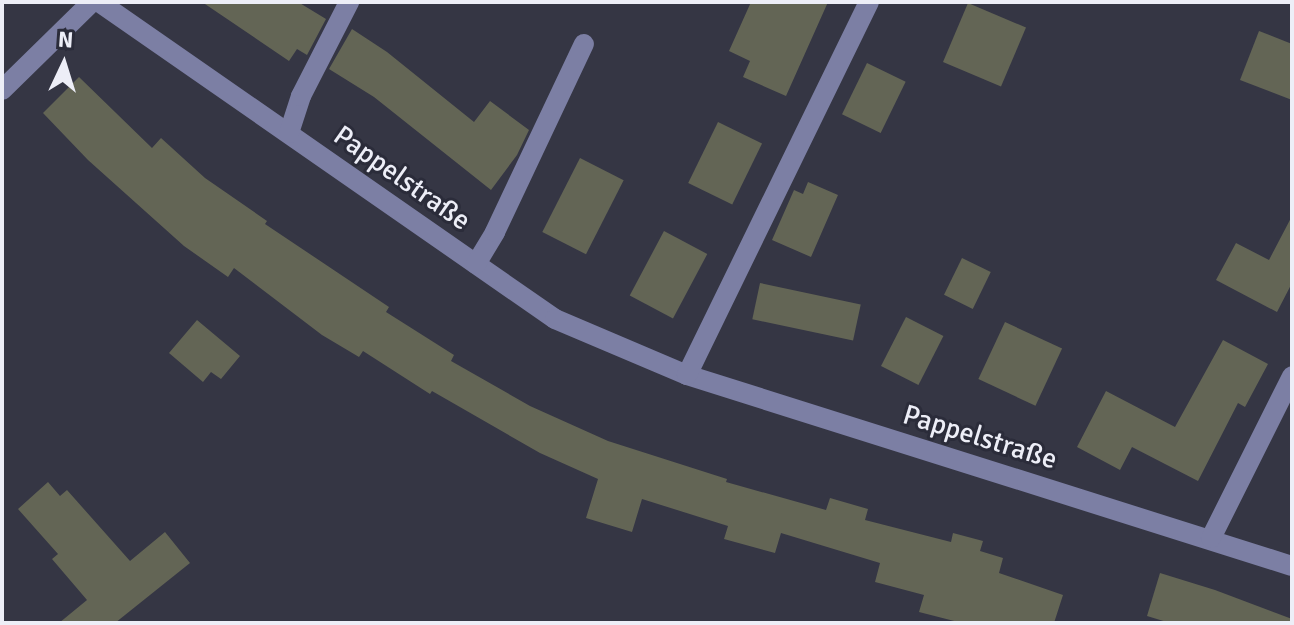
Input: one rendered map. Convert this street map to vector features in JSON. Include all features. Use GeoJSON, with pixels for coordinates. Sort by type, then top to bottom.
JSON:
{"type":"FeatureCollection","features":[{"type":"Feature","properties":{"kind":"street"},"geometry":{"type":"LineString","coordinates":[[2,90],[92,2]]}},
{"type":"Feature","properties":{"kind":"street","name":"Pappelstraße"},"geometry":{"type":"LineString","coordinates":[[99,2],[555,319],[687,375],[1292,566]]}},
{"type":"Feature","properties":{"kind":"street"},"geometry":{"type":"LineString","coordinates":[[289,133],[301,96],[349,2]]}},
{"type":"Feature","properties":{"kind":"street"},"geometry":{"type":"LineString","coordinates":[[687,375],[869,2]]}},
{"type":"Feature","properties":{"kind":"street"},"geometry":{"type":"LineString","coordinates":[[476,264],[495,232],[584,44]]}},
{"type":"Feature","properties":{"kind":"street"},"geometry":{"type":"LineString","coordinates":[[1211,538],[1292,376]]}},
{"type":"Feature","properties":{"kind":"building"},"geometry":{"type":"Polygon","coordinates":[[[202,2],[298,2],[326,19],[307,55],[297,49],[289,61],[202,2]]]}},
{"type":"Feature","properties":{"kind":"building"},"geometry":{"type":"Polygon","coordinates":[[[751,2],[828,2],[786,96],[743,77],[750,61],[729,51],[751,2]]]}},
{"type":"Feature","properties":{"kind":"building"},"geometry":{"type":"Polygon","coordinates":[[[968,3],[1026,28],[1001,87],[943,62],[968,3]]]}},
{"type":"Feature","properties":{"kind":"building"},"geometry":{"type":"Polygon","coordinates":[[[352,29],[387,52],[474,122],[490,101],[529,130],[517,155],[491,190],[374,97],[329,69],[352,29]]]}},
{"type":"Feature","properties":{"kind":"building"},"geometry":{"type":"Polygon","coordinates":[[[1259,31],[1292,44],[1292,100],[1240,80],[1259,31]]]}},
{"type":"Feature","properties":{"kind":"building"},"geometry":{"type":"Polygon","coordinates":[[[867,63],[906,82],[881,133],[842,114],[867,63]]]}},
{"type":"Feature","properties":{"kind":"building"},"geometry":{"type":"Polygon","coordinates":[[[79,77],[152,148],[161,138],[205,178],[267,221],[265,224],[389,307],[386,312],[454,355],[451,361],[530,406],[608,441],[727,479],[726,482],[826,510],[830,498],[868,509],[865,520],[951,542],[953,533],[983,541],[980,551],[1003,558],[999,573],[1063,595],[1054,623],[962,623],[919,612],[924,595],[875,582],[880,563],[781,533],[775,553],[724,539],[728,526],[642,499],[632,532],[586,518],[598,479],[540,453],[432,391],[430,394],[363,351],[359,357],[322,335],[234,268],[228,277],[184,246],[88,160],[43,113],[79,77]]]}},
{"type":"Feature","properties":{"kind":"building"},"geometry":{"type":"Polygon","coordinates":[[[718,122],[762,143],[732,205],[688,183],[718,122]]]}},
{"type":"Feature","properties":{"kind":"building"},"geometry":{"type":"Polygon","coordinates":[[[580,158],[624,180],[586,254],[542,232],[580,158]]]}},
{"type":"Feature","properties":{"kind":"building"},"geometry":{"type":"Polygon","coordinates":[[[808,182],[838,195],[811,257],[772,240],[794,190],[803,194],[808,182]]]}},
{"type":"Feature","properties":{"kind":"building"},"geometry":{"type":"Polygon","coordinates":[[[1292,216],[1292,283],[1277,312],[1216,280],[1236,243],[1269,260],[1292,216]]]}},
{"type":"Feature","properties":{"kind":"building"},"geometry":{"type":"Polygon","coordinates":[[[664,231],[707,254],[673,318],[630,295],[664,231]]]}},
{"type":"Feature","properties":{"kind":"building"},"geometry":{"type":"Polygon","coordinates":[[[962,258],[991,272],[973,309],[944,295],[962,258]]]}},
{"type":"Feature","properties":{"kind":"building"},"geometry":{"type":"Polygon","coordinates":[[[760,283],[861,304],[853,341],[752,319],[760,283]]]}},
{"type":"Feature","properties":{"kind":"building"},"geometry":{"type":"Polygon","coordinates":[[[906,317],[943,336],[918,385],[881,366],[906,317]]]}},
{"type":"Feature","properties":{"kind":"building"},"geometry":{"type":"Polygon","coordinates":[[[197,320],[240,356],[221,379],[211,372],[203,382],[169,353],[197,320]]]}},
{"type":"Feature","properties":{"kind":"building"},"geometry":{"type":"Polygon","coordinates":[[[1005,322],[1062,349],[1035,406],[978,379],[1005,322]]]}},
{"type":"Feature","properties":{"kind":"building"},"geometry":{"type":"Polygon","coordinates":[[[1223,340],[1268,364],[1245,407],[1238,403],[1198,481],[1132,447],[1120,470],[1077,447],[1106,391],[1175,427],[1223,340]]]}},
{"type":"Feature","properties":{"kind":"building"},"geometry":{"type":"Polygon","coordinates":[[[48,482],[60,496],[67,490],[130,561],[165,532],[190,563],[115,623],[59,623],[87,600],[52,559],[58,554],[18,509],[48,482]]]}},
{"type":"Feature","properties":{"kind":"building"},"geometry":{"type":"Polygon","coordinates":[[[1160,573],[1292,619],[1292,623],[1170,623],[1147,616],[1160,573]]]}}]}
